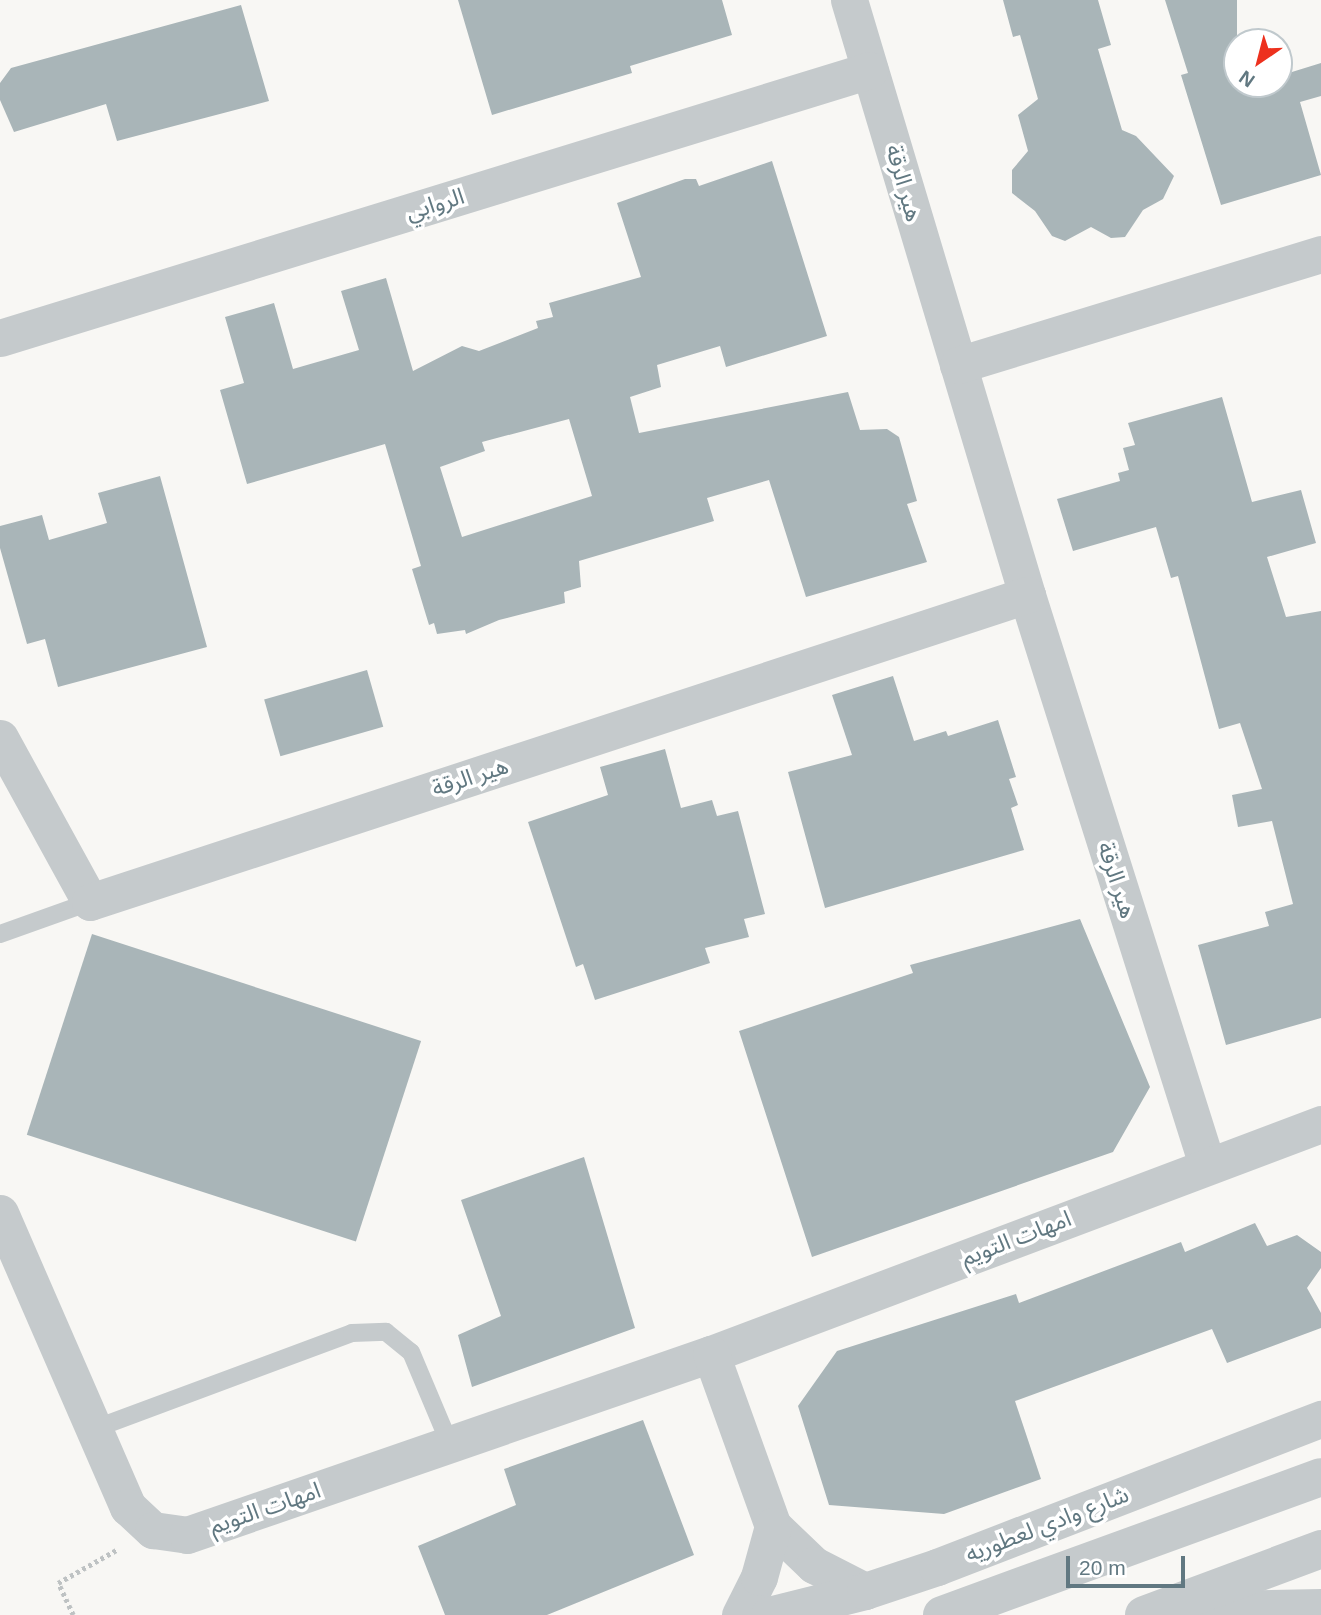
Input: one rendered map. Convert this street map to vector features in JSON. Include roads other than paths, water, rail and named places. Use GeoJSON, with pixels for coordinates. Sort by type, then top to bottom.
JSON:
{"type":"FeatureCollection","features":[{"type":"Feature","properties":{"kind":"street","name":"هير الرقة"},"geometry":{"type":"LineString","coordinates":[[849,0],[1027,595],[1207,1165]]}},
{"type":"Feature","properties":{"kind":"street","name":"الروابي"},"geometry":{"type":"LineString","coordinates":[[0,338],[870,70]]}},
{"type":"Feature","properties":{"kind":"street"},"geometry":{"type":"LineString","coordinates":[[958,365],[1321,254]]}},
{"type":"Feature","properties":{"kind":"street","name":"هير الرقة"},"geometry":{"type":"LineString","coordinates":[[90,902],[1027,595]]}},
{"type":"Feature","properties":{"kind":"street"},"geometry":{"type":"LineString","coordinates":[[0,738],[90,902]]}},
{"type":"Feature","properties":{"kind":"street","name":"امهات التويم"},"geometry":{"type":"LineString","coordinates":[[94,1429],[128,1507],[153,1530],[187,1535],[711,1354],[1321,1124]]}},
{"type":"Feature","properties":{"kind":"street"},"geometry":{"type":"LineString","coordinates":[[0,1213],[94,1429]]}},
{"type":"Feature","properties":{"kind":"street"},"geometry":{"type":"LineString","coordinates":[[711,1354],[773,1526],[814,1565],[865,1591]]}},
{"type":"Feature","properties":{"kind":"street","name":"شارع وادي لعطوريه"},"geometry":{"type":"LineString","coordinates":[[769,1615],[865,1591],[1321,1419]]}},
{"type":"Feature","properties":{"kind":"street"},"geometry":{"type":"LineString","coordinates":[[942,1615],[1321,1477]]}},
{"type":"Feature","properties":{"kind":"street"},"geometry":{"type":"LineString","coordinates":[[740,1615],[760,1577],[773,1526]]}},
{"type":"Feature","properties":{"kind":"street"},"geometry":{"type":"LineString","coordinates":[[1151,1613],[1321,1549]]}},
{"type":"Feature","properties":{"kind":"street"},"geometry":{"type":"LineString","coordinates":[[1151,1613],[1321,1607]]}},
{"type":"Feature","properties":{"kind":"lane"},"geometry":{"type":"LineString","coordinates":[[0,934],[90,902]]}},
{"type":"Feature","properties":{"kind":"lane"},"geometry":{"type":"LineString","coordinates":[[94,1429],[352,1334],[386,1332],[411,1352],[450,1445]]}}]}
